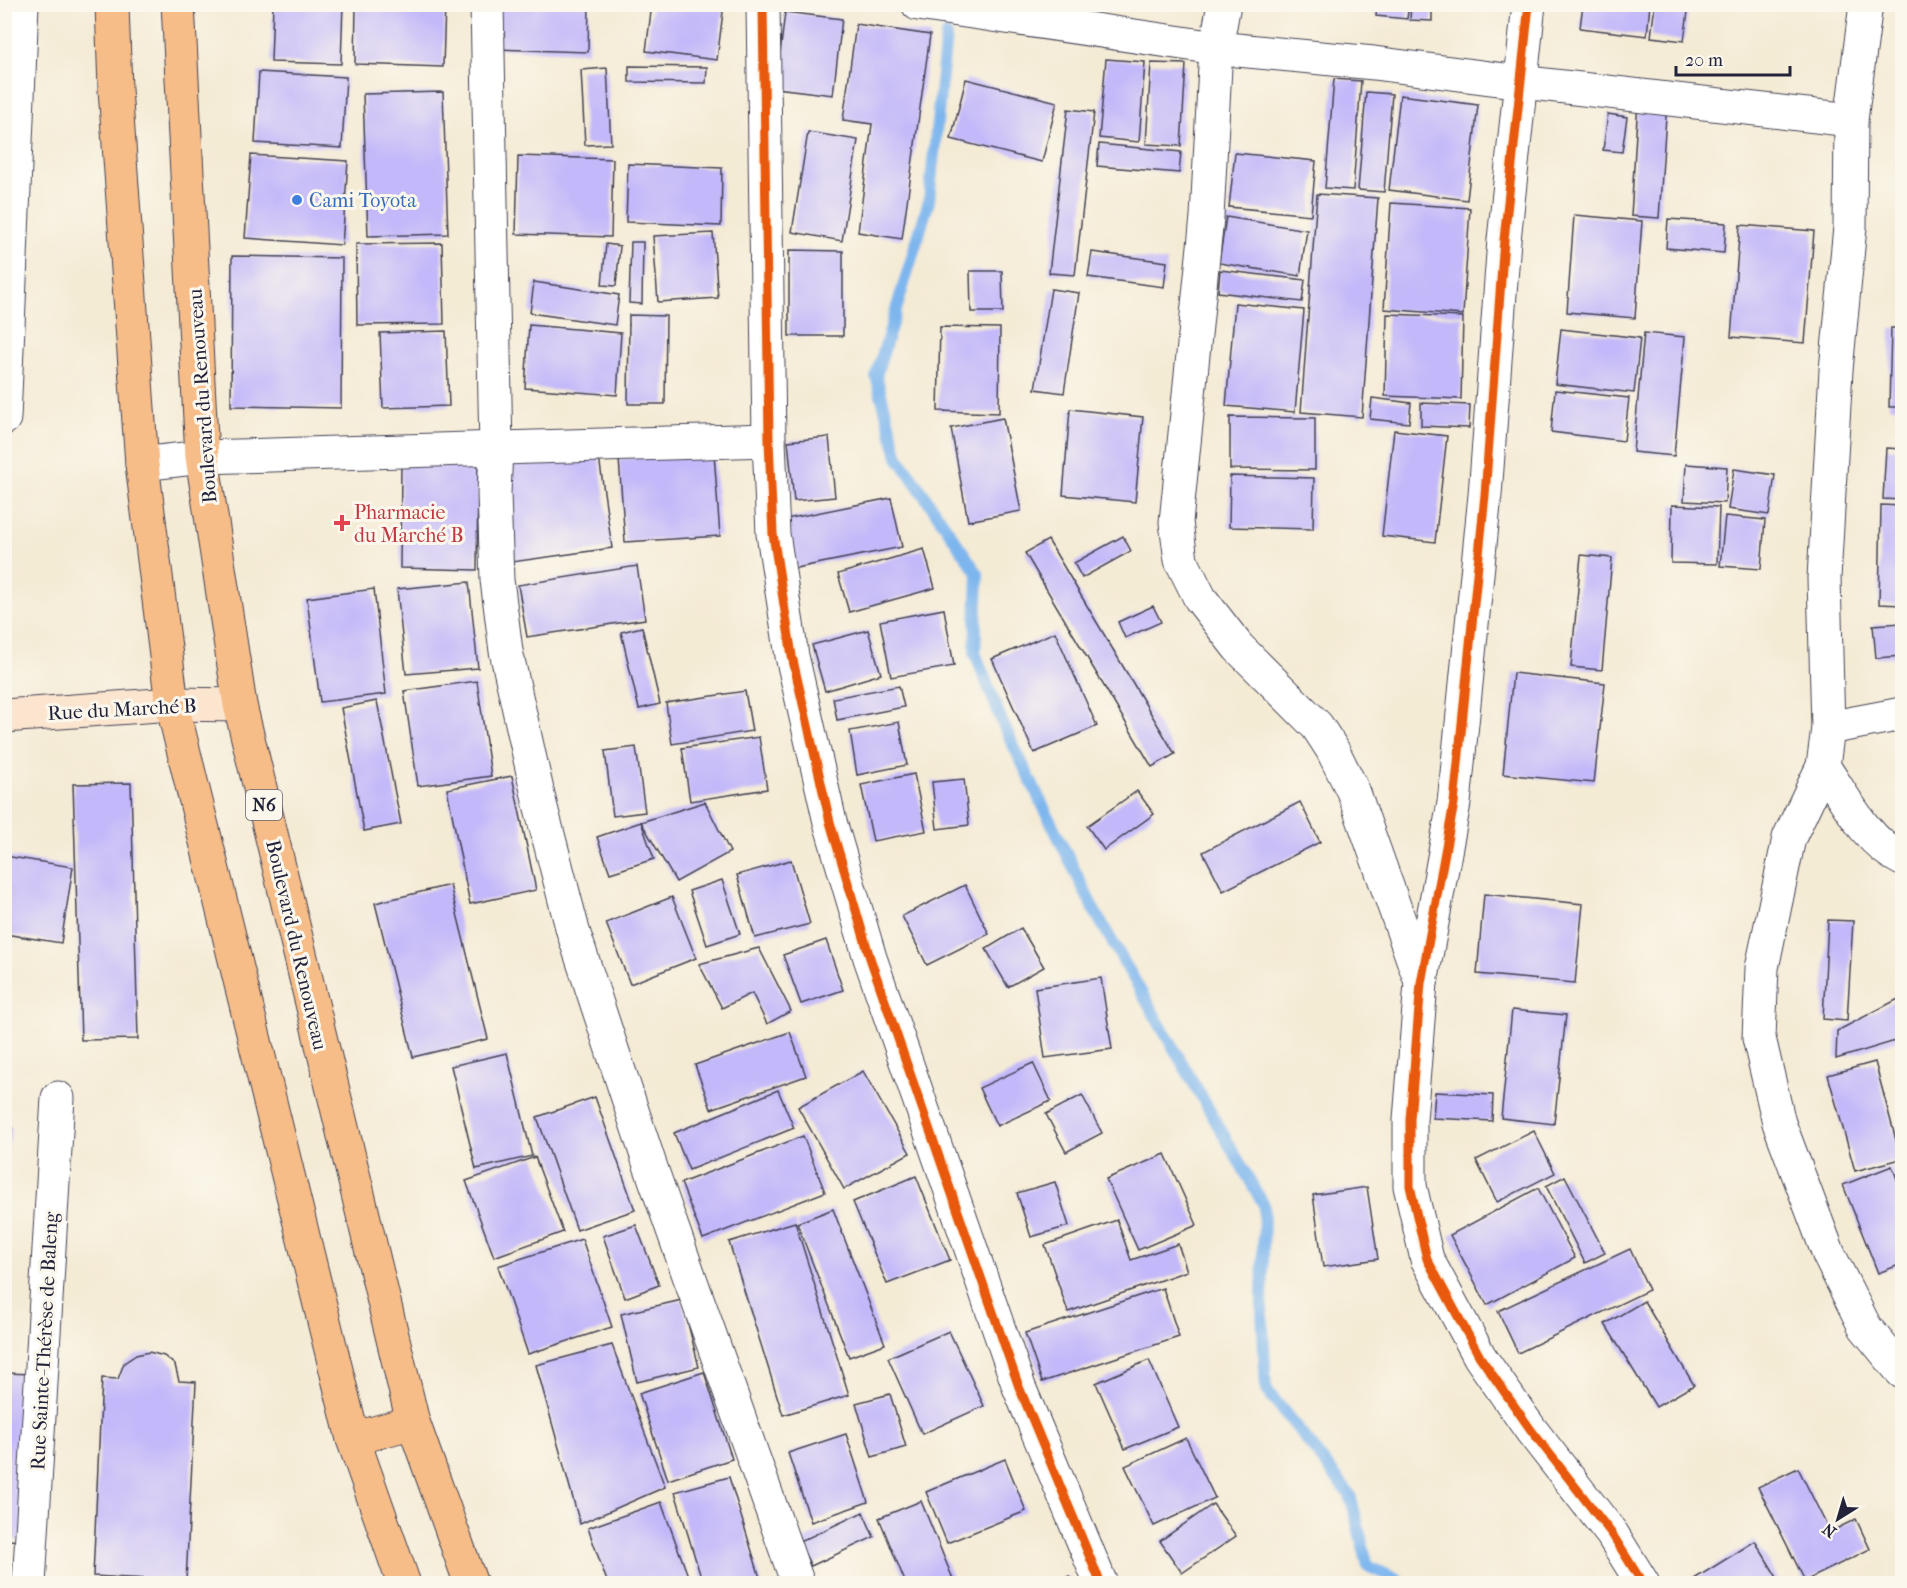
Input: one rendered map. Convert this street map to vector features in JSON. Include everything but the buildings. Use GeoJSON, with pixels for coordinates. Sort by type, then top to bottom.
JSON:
{"type":"FeatureCollection","features":[{"type":"Feature","properties":{"kind":"highway"},"geometry":{"type":"LineString","coordinates":[[112,4],[115,89],[142,464],[172,704],[353,1439],[404,1584]]}},
{"type":"Feature","properties":{"kind":"highway","name":"Boulevard du Renouveau"},"geometry":{"type":"LineString","coordinates":[[178,4],[202,457],[240,705],[413,1422],[471,1584]]}},
{"type":"Feature","properties":{"kind":"highway"},"geometry":{"type":"LineString","coordinates":[[353,1439],[413,1422]]}},
{"type":"Feature","properties":{"kind":"street"},"geometry":{"type":"LineString","coordinates":[[4,418],[22,4]]}},
{"type":"Feature","properties":{"kind":"street"},"geometry":{"type":"LineString","coordinates":[[488,4],[496,450],[494,493],[497,580],[506,651],[540,804],[573,931],[650,1165],[798,1584]]}},
{"type":"Feature","properties":{"kind":"street"},"geometry":{"type":"LineString","coordinates":[[763,4],[769,440],[773,534],[792,656],[837,844],[870,958],[1019,1387],[1101,1584]]}},
{"type":"Feature","properties":{"kind":"street"},"geometry":{"type":"LineString","coordinates":[[918,4],[1216,48],[1374,63],[1851,120]]}},
{"type":"Feature","properties":{"kind":"street"},"geometry":{"type":"LineString","coordinates":[[1224,4],[1216,48],[1207,217],[1176,522],[1181,560],[1200,598],[1238,647],[1317,726],[1332,749],[1354,793],[1421,983]]}},
{"type":"Feature","properties":{"kind":"street"},"geometry":{"type":"LineString","coordinates":[[1529,4],[1504,240],[1485,495],[1454,804],[1421,983],[1410,1120],[1410,1186],[1427,1258],[1480,1357],[1531,1430],[1612,1534],[1642,1584]]}},
{"type":"Feature","properties":{"kind":"street"},"geometry":{"type":"LineString","coordinates":[[1866,4],[1851,120],[1850,227],[1836,370],[1824,578],[1828,728],[1824,766],[1789,838],[1762,968],[1759,1038],[1779,1123],[1828,1256],[1865,1327],[1902,1372]]}},
{"type":"Feature","properties":{"kind":"street"},"geometry":{"type":"LineString","coordinates":[[142,464],[202,457],[496,450],[769,440]]}},
{"type":"Feature","properties":{"kind":"street","name":"Rue du Marché B"},"geometry":{"type":"LineString","coordinates":[[4,716],[172,704],[240,705]]}},
{"type":"Feature","properties":{"kind":"street"},"geometry":{"type":"LineString","coordinates":[[1828,728],[1902,714]]}},
{"type":"Feature","properties":{"kind":"street"},"geometry":{"type":"LineString","coordinates":[[1824,766],[1867,830],[1893,854],[1902,859]]}},
{"type":"Feature","properties":{"kind":"street","name":"Rue Sainte-Thérèse de Baleng"},"geometry":{"type":"LineString","coordinates":[[29,1584],[58,1098]]}},
{"type":"Feature","properties":{"kind":"waterway"},"geometry":{"type":"LineString","coordinates":[[946,35],[929,201],[876,376],[898,457],[978,574],[975,653],[1002,722],[1094,910],[1264,1205],[1262,1308],[1266,1389],[1350,1495],[1368,1566],[1406,1584]]}},
{"type":"Feature","properties":{"kind":"cycle path"},"geometry":{"type":"LineString","coordinates":[[763,4],[769,440],[773,534],[792,656],[830,822],[870,958],[1019,1387],[1101,1584]]}},
{"type":"Feature","properties":{"kind":"cycle path"},"geometry":{"type":"LineString","coordinates":[[1529,4],[1504,240],[1485,495],[1454,803],[1421,983],[1410,1120],[1410,1186],[1427,1259],[1480,1357],[1531,1430],[1612,1534],[1643,1584]]}},
{"type":"Feature","properties":{"kind":"place","name":"Cami Toyota"},"geometry":{"type":"Point","coordinates":[297,200]}},
{"type":"Feature","properties":{"kind":"place","name":"Pharmacie du Marché B"},"geometry":{"type":"Point","coordinates":[342,523]}}]}
